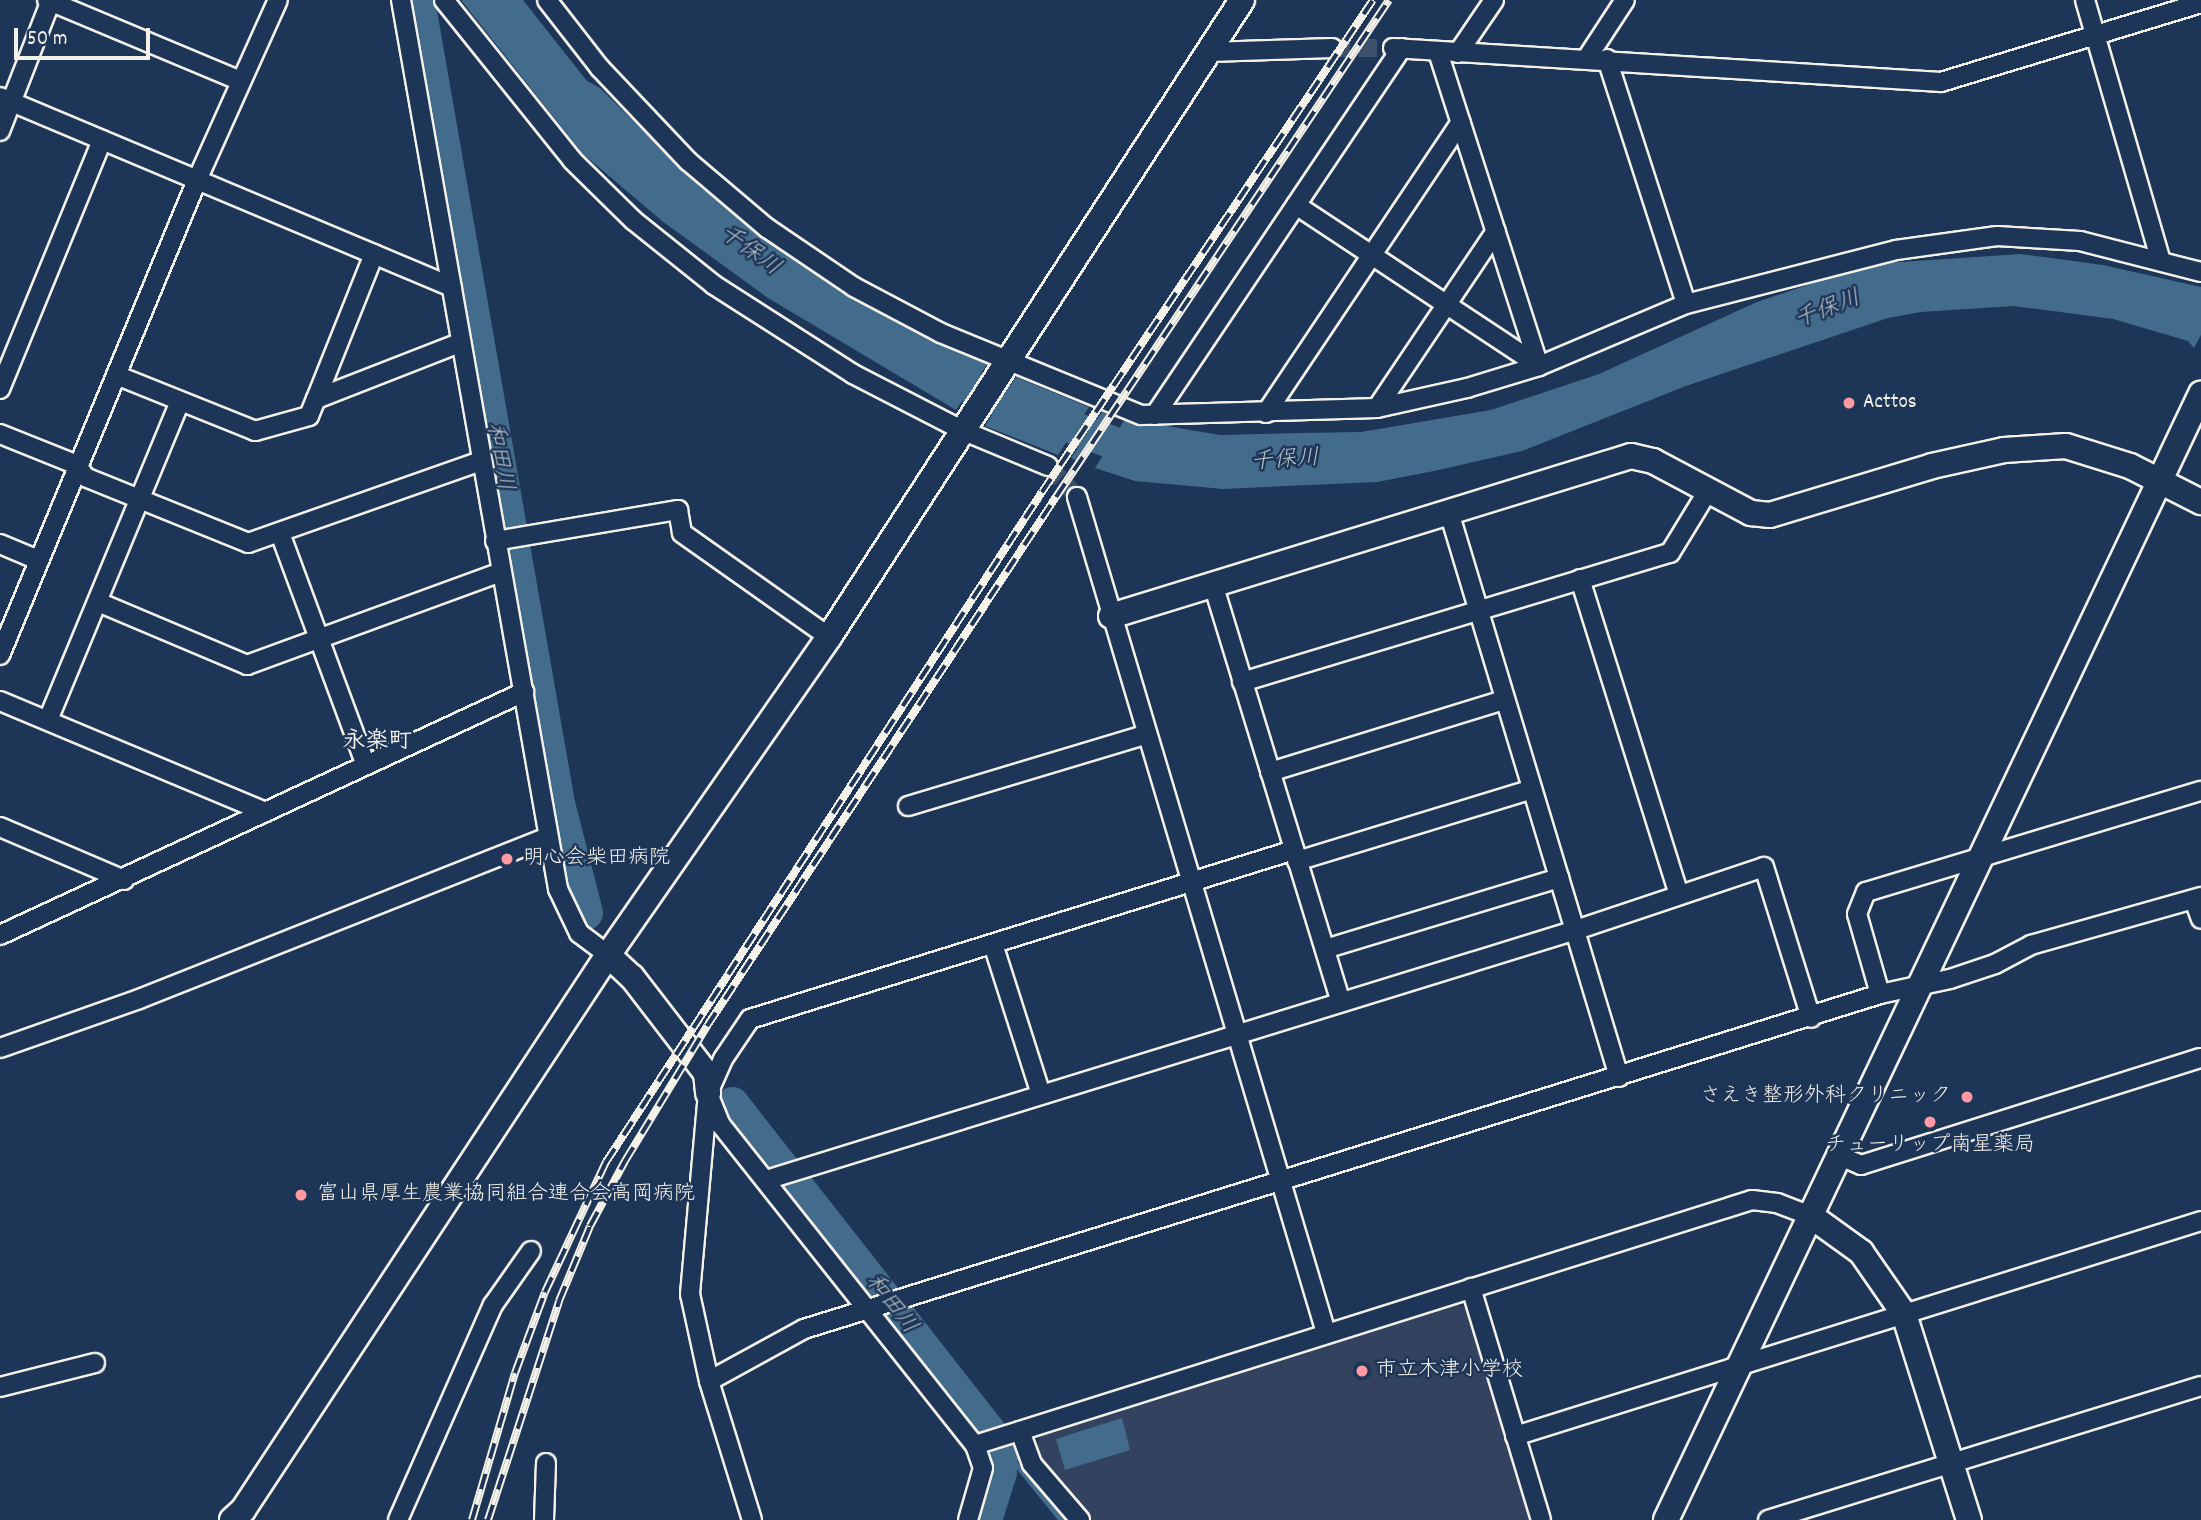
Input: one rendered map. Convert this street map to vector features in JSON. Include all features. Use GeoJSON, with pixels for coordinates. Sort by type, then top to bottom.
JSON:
{"type":"FeatureCollection","features":[{"type":"Feature","properties":{"kind":"street"},"geometry":{"type":"LineString","coordinates":[[0,655],[197,180],[278,0]]}},
{"type":"Feature","properties":{"kind":"street"},"geometry":{"type":"LineString","coordinates":[[401,0],[481,461],[499,540],[499,573],[524,692],[558,889],[579,933],[632,977],[706,1073],[708,1093],[690,1294],[709,1381],[752,1520]]}},
{"type":"Feature","properties":{"kind":"street"},"geometry":{"type":"LineString","coordinates":[[444,0],[572,160],[633,220],[714,285],[798,341],[1048,466]]}},
{"type":"Feature","properties":{"kind":"street"},"geometry":{"type":"LineString","coordinates":[[547,0],[600,68],[688,161],[767,228],[854,287],[941,333],[1008,363],[1141,415],[1377,408],[1467,388],[1539,366],[1686,304],[1884,253],[1997,236],[2080,241],[2201,272]]}},
{"type":"Feature","properties":{"kind":"street"},"geometry":{"type":"LineString","coordinates":[[232,1520],[243,1510],[608,955],[829,637],[1242,0]]}},
{"type":"Feature","properties":{"kind":"street"},"geometry":{"type":"LineString","coordinates":[[1458,53],[1493,0]]}},
{"type":"Feature","properties":{"kind":"street"},"geometry":{"type":"LineString","coordinates":[[1587,58],[1625,0]]}},
{"type":"Feature","properties":{"kind":"street"},"geometry":{"type":"LineString","coordinates":[[2085,0],[2161,261]]}},
{"type":"Feature","properties":{"kind":"street"},"geometry":{"type":"LineString","coordinates":[[0,131],[6,100],[49,1],[241,82]]}},
{"type":"Feature","properties":{"kind":"street"},"geometry":{"type":"LineString","coordinates":[[1155,415],[1296,205],[1397,48],[1607,59],[1941,82],[2201,3]]}},
{"type":"Feature","properties":{"kind":"street"},"geometry":{"type":"LineString","coordinates":[[1209,52],[1332,48]]}},
{"type":"Feature","properties":{"kind":"street"},"geometry":{"type":"LineString","coordinates":[[1438,52],[1539,366]]}},
{"type":"Feature","properties":{"kind":"street"},"geometry":{"type":"LineString","coordinates":[[1607,59],[1686,304]]}},
{"type":"Feature","properties":{"kind":"street"},"geometry":{"type":"LineString","coordinates":[[6,100],[452,287]]}},
{"type":"Feature","properties":{"kind":"street"},"geometry":{"type":"LineString","coordinates":[[1266,413],[1461,122]]}},
{"type":"Feature","properties":{"kind":"street"},"geometry":{"type":"LineString","coordinates":[[0,389],[103,140]]}},
{"type":"Feature","properties":{"kind":"street"},"geometry":{"type":"LineString","coordinates":[[1296,205],[1539,366]]}},
{"type":"Feature","properties":{"kind":"street"},"geometry":{"type":"LineString","coordinates":[[1377,408],[1496,231]]}},
{"type":"Feature","properties":{"kind":"street"},"geometry":{"type":"LineString","coordinates":[[116,375],[255,431],[309,416],[374,254]]}},
{"type":"Feature","properties":{"kind":"street"},"geometry":{"type":"LineString","coordinates":[[316,399],[460,343]]}},
{"type":"Feature","properties":{"kind":"street"},"geometry":{"type":"LineString","coordinates":[[1666,1520],[2201,394]]}},
{"type":"Feature","properties":{"kind":"street"},"geometry":{"type":"LineString","coordinates":[[48,720],[180,401]]}},
{"type":"Feature","properties":{"kind":"street"},"geometry":{"type":"LineString","coordinates":[[0,434],[77,465],[85,477],[248,543],[481,461]]}},
{"type":"Feature","properties":{"kind":"street"},"geometry":{"type":"LineString","coordinates":[[1111,616],[1631,456],[1653,461],[1751,513],[1770,515],[1931,466],[2004,450],[2066,446],[2095,453],[2201,502]]}},
{"type":"Feature","properties":{"kind":"street"},"geometry":{"type":"LineString","coordinates":[[1242,682],[1670,552],[1709,489]]}},
{"type":"Feature","properties":{"kind":"street"},"geometry":{"type":"LineString","coordinates":[[1077,497],[1145,735],[1326,1334]]}},
{"type":"Feature","properties":{"kind":"street"},"geometry":{"type":"LineString","coordinates":[[499,540],[678,510],[682,533],[829,637]]}},
{"type":"Feature","properties":{"kind":"street"},"geometry":{"type":"LineString","coordinates":[[1449,512],[1619,1077]]}},
{"type":"Feature","properties":{"kind":"street"},"geometry":{"type":"LineString","coordinates":[[281,533],[322,637],[366,765]]}},
{"type":"Feature","properties":{"kind":"street"},"geometry":{"type":"LineString","coordinates":[[0,544],[38,560]]}},
{"type":"Feature","properties":{"kind":"street"},"geometry":{"type":"LineString","coordinates":[[98,602],[247,665],[499,573]]}},
{"type":"Feature","properties":{"kind":"street"},"geometry":{"type":"LineString","coordinates":[[1580,579],[1679,894]]}},
{"type":"Feature","properties":{"kind":"street"},"geometry":{"type":"LineString","coordinates":[[1213,584],[1340,1000]]}},
{"type":"Feature","properties":{"kind":"street"},"geometry":{"type":"LineString","coordinates":[[1,933],[124,880],[524,692]]}},
{"type":"Feature","properties":{"kind":"street"},"geometry":{"type":"LineString","coordinates":[[1270,772],[1504,700]]}},
{"type":"Feature","properties":{"kind":"street"},"geometry":{"type":"LineString","coordinates":[[0,701],[266,812]]}},
{"type":"Feature","properties":{"kind":"street"},"geometry":{"type":"LineString","coordinates":[[908,806],[1145,735]]}},
{"type":"Feature","properties":{"kind":"street"},"geometry":{"type":"LineString","coordinates":[[968,1520],[983,1468],[979,1443],[770,1179],[721,1125],[708,1093],[723,1059],[750,1019],[1190,885],[1532,789]]}},
{"type":"Feature","properties":{"kind":"street"},"geometry":{"type":"LineString","coordinates":[[1881,994],[1857,914],[1866,892],[2201,791]]}},
{"type":"Feature","properties":{"kind":"street"},"geometry":{"type":"LineString","coordinates":[[0,827],[124,880]]}},
{"type":"Feature","properties":{"kind":"street"},"geometry":{"type":"LineString","coordinates":[[0,1048],[139,999],[548,837]]}},
{"type":"Feature","properties":{"kind":"street"},"geometry":{"type":"LineString","coordinates":[[770,1179],[1340,1000],[1576,930],[1764,867],[1811,1018]]}},
{"type":"Feature","properties":{"kind":"street"},"geometry":{"type":"LineString","coordinates":[[1325,949],[1559,878]]}},
{"type":"Feature","properties":{"kind":"street"},"geometry":{"type":"LineString","coordinates":[[709,1381],[804,1329],[910,1299],[1881,994],[1921,986],[1995,964],[2031,945],[2198,898],[2201,919]]}},
{"type":"Feature","properties":{"kind":"street"},"geometry":{"type":"LineString","coordinates":[[993,944],[1041,1094]]}},
{"type":"Feature","properties":{"kind":"street"},"geometry":{"type":"LineString","coordinates":[[1840,1156],[1861,1165],[2201,1058]]}},
{"type":"Feature","properties":{"kind":"street"},"geometry":{"type":"LineString","coordinates":[[979,1443],[1752,1200],[1777,1203],[1811,1216],[1861,1252],[1904,1314],[1969,1520]]}},
{"type":"Feature","properties":{"kind":"street"},"geometry":{"type":"LineString","coordinates":[[1515,1436],[2201,1221]]}},
{"type":"Feature","properties":{"kind":"street"},"geometry":{"type":"LineString","coordinates":[[398,1520],[494,1305],[531,1251]]}},
{"type":"Feature","properties":{"kind":"street"},"geometry":{"type":"LineString","coordinates":[[1471,1287],[1541,1520]]}},
{"type":"Feature","properties":{"kind":"street"},"geometry":{"type":"LineString","coordinates":[[0,1387],[96,1363]]}},
{"type":"Feature","properties":{"kind":"street"},"geometry":{"type":"LineString","coordinates":[[1769,1520],[2201,1386]]}},
{"type":"Feature","properties":{"kind":"street"},"geometry":{"type":"LineString","coordinates":[[1016,1432],[1032,1464],[1080,1520]]}},
{"type":"Feature","properties":{"kind":"street"},"geometry":{"type":"LineString","coordinates":[[544,1520],[546,1464]]}},
{"type":"Feature","properties":{"kind":"shaded area","name":"市立木津小学校"},"geometry":{"type":"Polygon","coordinates":[[[1452,1303],[1470,1310],[1535,1520],[1089,1520],[1035,1451],[1041,1433],[1452,1303]]]}},
{"type":"Feature","properties":{"kind":"water"},"geometry":{"type":"Polygon","coordinates":[[[461,0],[523,0],[587,81],[600,88],[701,188],[833,283],[988,363],[956,410],[768,298],[662,221],[582,153],[461,0]]]}},
{"type":"Feature","properties":{"kind":"water"},"geometry":{"type":"Polygon","coordinates":[[[2020,254],[2103,265],[2201,287],[2201,335],[2194,348],[2188,341],[2113,319],[2014,306],[1921,312],[1888,318],[1686,386],[1522,451],[1377,482],[1223,489],[1135,481],[1095,468],[1125,419],[1220,435],[1361,432],[1491,410],[1599,374],[1757,302],[1831,277],[1886,263],[2020,254]]]}},
{"type":"Feature","properties":{"kind":"water"},"geometry":{"type":"Polygon","coordinates":[[[1016,377],[1089,407],[1058,455],[985,426],[1016,377]]]}},
{"type":"Feature","properties":{"kind":"water"},"geometry":{"type":"Polygon","coordinates":[[[1102,412],[1113,417],[1102,436],[1096,436],[1083,464],[1071,458],[1084,439],[1094,435],[1090,430],[1102,412]]]}},
{"type":"Feature","properties":{"kind":"water"},"geometry":{"type":"Polygon","coordinates":[[[1122,1418],[1130,1450],[1065,1470],[1056,1439],[1122,1418]]]}},
{"type":"Feature","properties":{"kind":"waterway","name":"和田川"},"geometry":{"type":"LineString","coordinates":[[418,0],[558,803],[586,912]]}},
{"type":"Feature","properties":{"kind":"waterway","name":"千保川"},"geometry":{"type":"LineString","coordinates":[[933,365],[978,391],[1153,458]]}},
{"type":"Feature","properties":{"kind":"waterway","name":"和田川"},"geometry":{"type":"LineString","coordinates":[[732,1103],[1002,1447],[1000,1472],[985,1520]]}},
{"type":"Feature","properties":{"kind":"waterway"},"geometry":{"type":"LineString","coordinates":[[1002,1447],[1061,1520]]}},
{"type":"Feature","properties":{"kind":"tunnel"},"geometry":{"type":"LineString","coordinates":[[1332,48],[1393,48]]}},
{"type":"Feature","properties":{"kind":"tunnel"},"geometry":{"type":"LineString","coordinates":[[1048,466],[1077,497]]}},
{"type":"Feature","properties":{"kind":"railway"},"geometry":{"type":"LineString","coordinates":[[472,1520],[515,1373],[545,1292],[606,1162],[1042,492],[1373,0]]}},
{"type":"Feature","properties":{"kind":"railway"},"geometry":{"type":"LineString","coordinates":[[488,1520],[559,1301],[590,1226],[625,1161],[707,1026],[1056,497],[1389,0]]}},
{"type":"Feature","properties":{"kind":"place","name":"Acttos"},"geometry":{"type":"Point","coordinates":[1849,403]}},
{"type":"Feature","properties":{"kind":"place","name":"明心会柴田病院"},"geometry":{"type":"Point","coordinates":[507,859]}},
{"type":"Feature","properties":{"kind":"place","name":"さえき整形外科クリニック"},"geometry":{"type":"Point","coordinates":[1967,1097]}},
{"type":"Feature","properties":{"kind":"place","name":"チューリップ南星薬局"},"geometry":{"type":"Point","coordinates":[1930,1122]}},
{"type":"Feature","properties":{"kind":"place","name":"富山県厚生農業協同組合連合会高岡病院"},"geometry":{"type":"Point","coordinates":[301,1195]}},
{"type":"Feature","properties":{"kind":"place","name":"市立木津小学校"},"geometry":{"type":"Point","coordinates":[1362,1371]}},
{"type":"Feature","properties":{"kind":"district","name":"永楽町"},"geometry":{"type":"Point","coordinates":[377,743]}}]}
